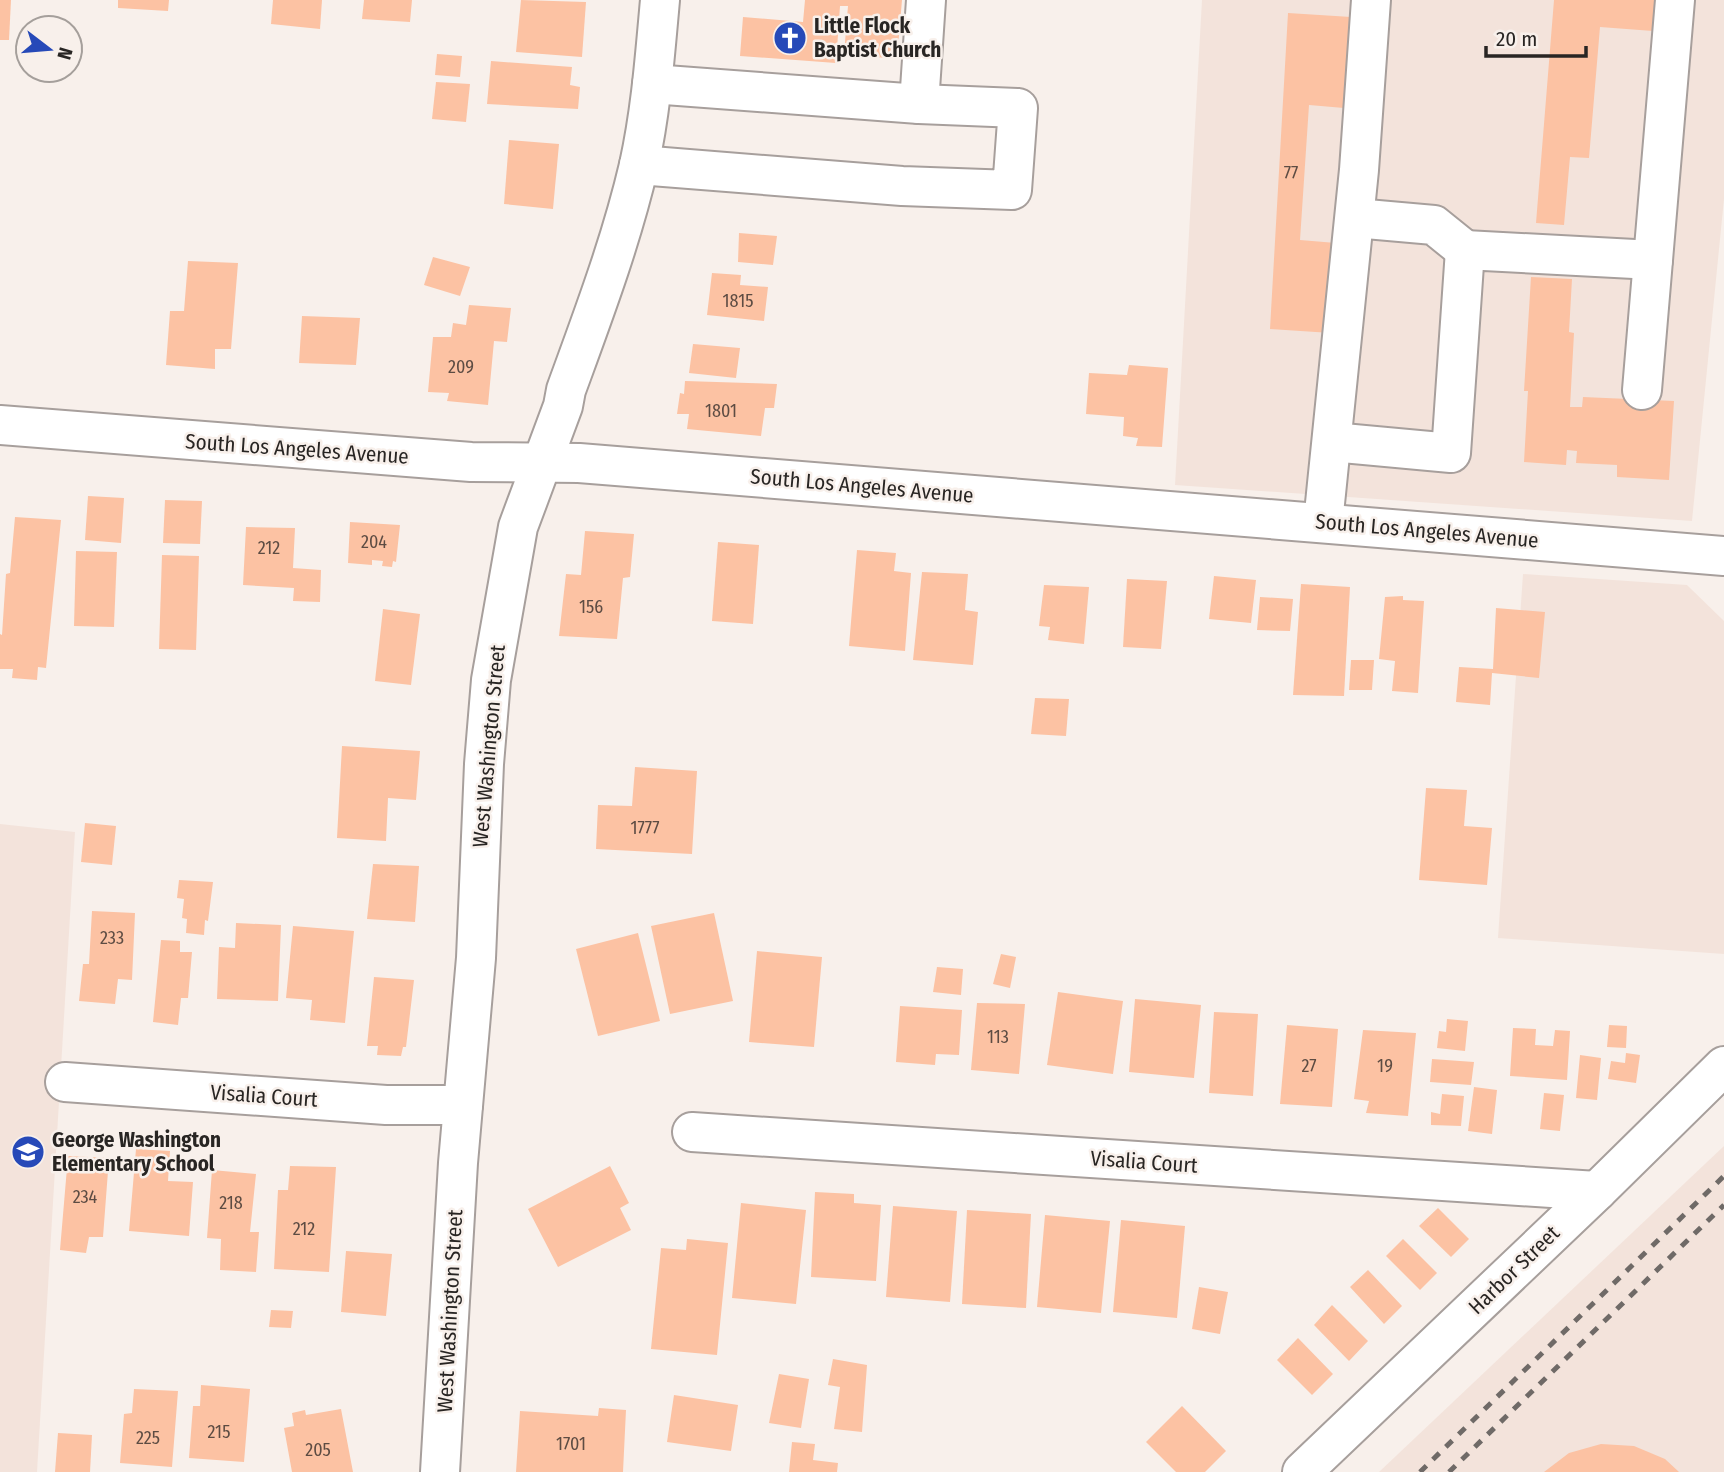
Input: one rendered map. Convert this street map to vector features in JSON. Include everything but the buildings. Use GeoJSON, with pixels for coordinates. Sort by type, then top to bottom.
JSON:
{"type":"FeatureCollection","features":[{"type":"Feature","properties":{"kind":"street","name":"West Washington Street"},"geometry":{"type":"LineString","coordinates":[[440,1472],[463,1105],[476,958],[484,764],[491,680],[518,527],[601,296],[639,165],[652,84],[660,0]]}},
{"type":"Feature","properties":{"kind":"street"},"geometry":{"type":"LineString","coordinates":[[919,104],[926,0]]}},
{"type":"Feature","properties":{"kind":"street"},"geometry":{"type":"LineString","coordinates":[[1323,523],[1355,218],[1371,0]]}},
{"type":"Feature","properties":{"kind":"street"},"geometry":{"type":"LineString","coordinates":[[1642,390],[1675,0]]}},
{"type":"Feature","properties":{"kind":"street"},"geometry":{"type":"LineString","coordinates":[[639,165],[902,186],[1012,190],[1018,108],[919,104],[652,84]]}},
{"type":"Feature","properties":{"kind":"street"},"geometry":{"type":"LineString","coordinates":[[1355,218],[1434,225],[1465,250],[1653,260]]}},
{"type":"Feature","properties":{"kind":"street"},"geometry":{"type":"LineString","coordinates":[[1332,442],[1451,453],[1465,250]]}},
{"type":"Feature","properties":{"kind":"street","name":"South Los Angeles Avenue"},"geometry":{"type":"LineString","coordinates":[[0,425],[471,462],[592,464],[1724,556]]}},
{"type":"Feature","properties":{"kind":"street","name":"Harbor Street"},"geometry":{"type":"LineString","coordinates":[[1302,1472],[1724,1066]]}},
{"type":"Feature","properties":{"kind":"street","name":"Visalia Court"},"geometry":{"type":"LineString","coordinates":[[65,1082],[386,1105],[463,1105]]}},
{"type":"Feature","properties":{"kind":"street","name":"Visalia Court"},"geometry":{"type":"LineString","coordinates":[[692,1132],[1597,1191]]}},
{"type":"Feature","properties":{"kind":"shaded area"},"geometry":{"type":"Polygon","coordinates":[[[1202,0],[1724,0],[1724,199],[1692,521],[1175,485],[1202,0]]]}},
{"type":"Feature","properties":{"kind":"shaded area"},"geometry":{"type":"Polygon","coordinates":[[[1523,574],[1687,585],[1724,621],[1724,954],[1498,938],[1523,574]]]}},
{"type":"Feature","properties":{"kind":"shaded area","name":"George Washington Elementary School"},"geometry":{"type":"Polygon","coordinates":[[[0,824],[75,832],[37,1472],[0,1472],[0,824]]]}},
{"type":"Feature","properties":{"kind":"shaded area"},"geometry":{"type":"Polygon","coordinates":[[[1724,1146],[1724,1472],[1379,1472],[1724,1146]]]}},
{"type":"Feature","properties":{"kind":"railway"},"geometry":{"type":"LineString","coordinates":[[1420,1472],[1724,1176]]}},
{"type":"Feature","properties":{"kind":"railway"},"geometry":{"type":"LineString","coordinates":[[1449,1472],[1724,1205]]}},
{"type":"Feature","properties":{"kind":"place","name":"Little Flock Baptist Church"},"geometry":{"type":"Point","coordinates":[790,38]}},
{"type":"Feature","properties":{"kind":"place","name":"George Washington Elementary School"},"geometry":{"type":"Point","coordinates":[28,1152]}}]}
